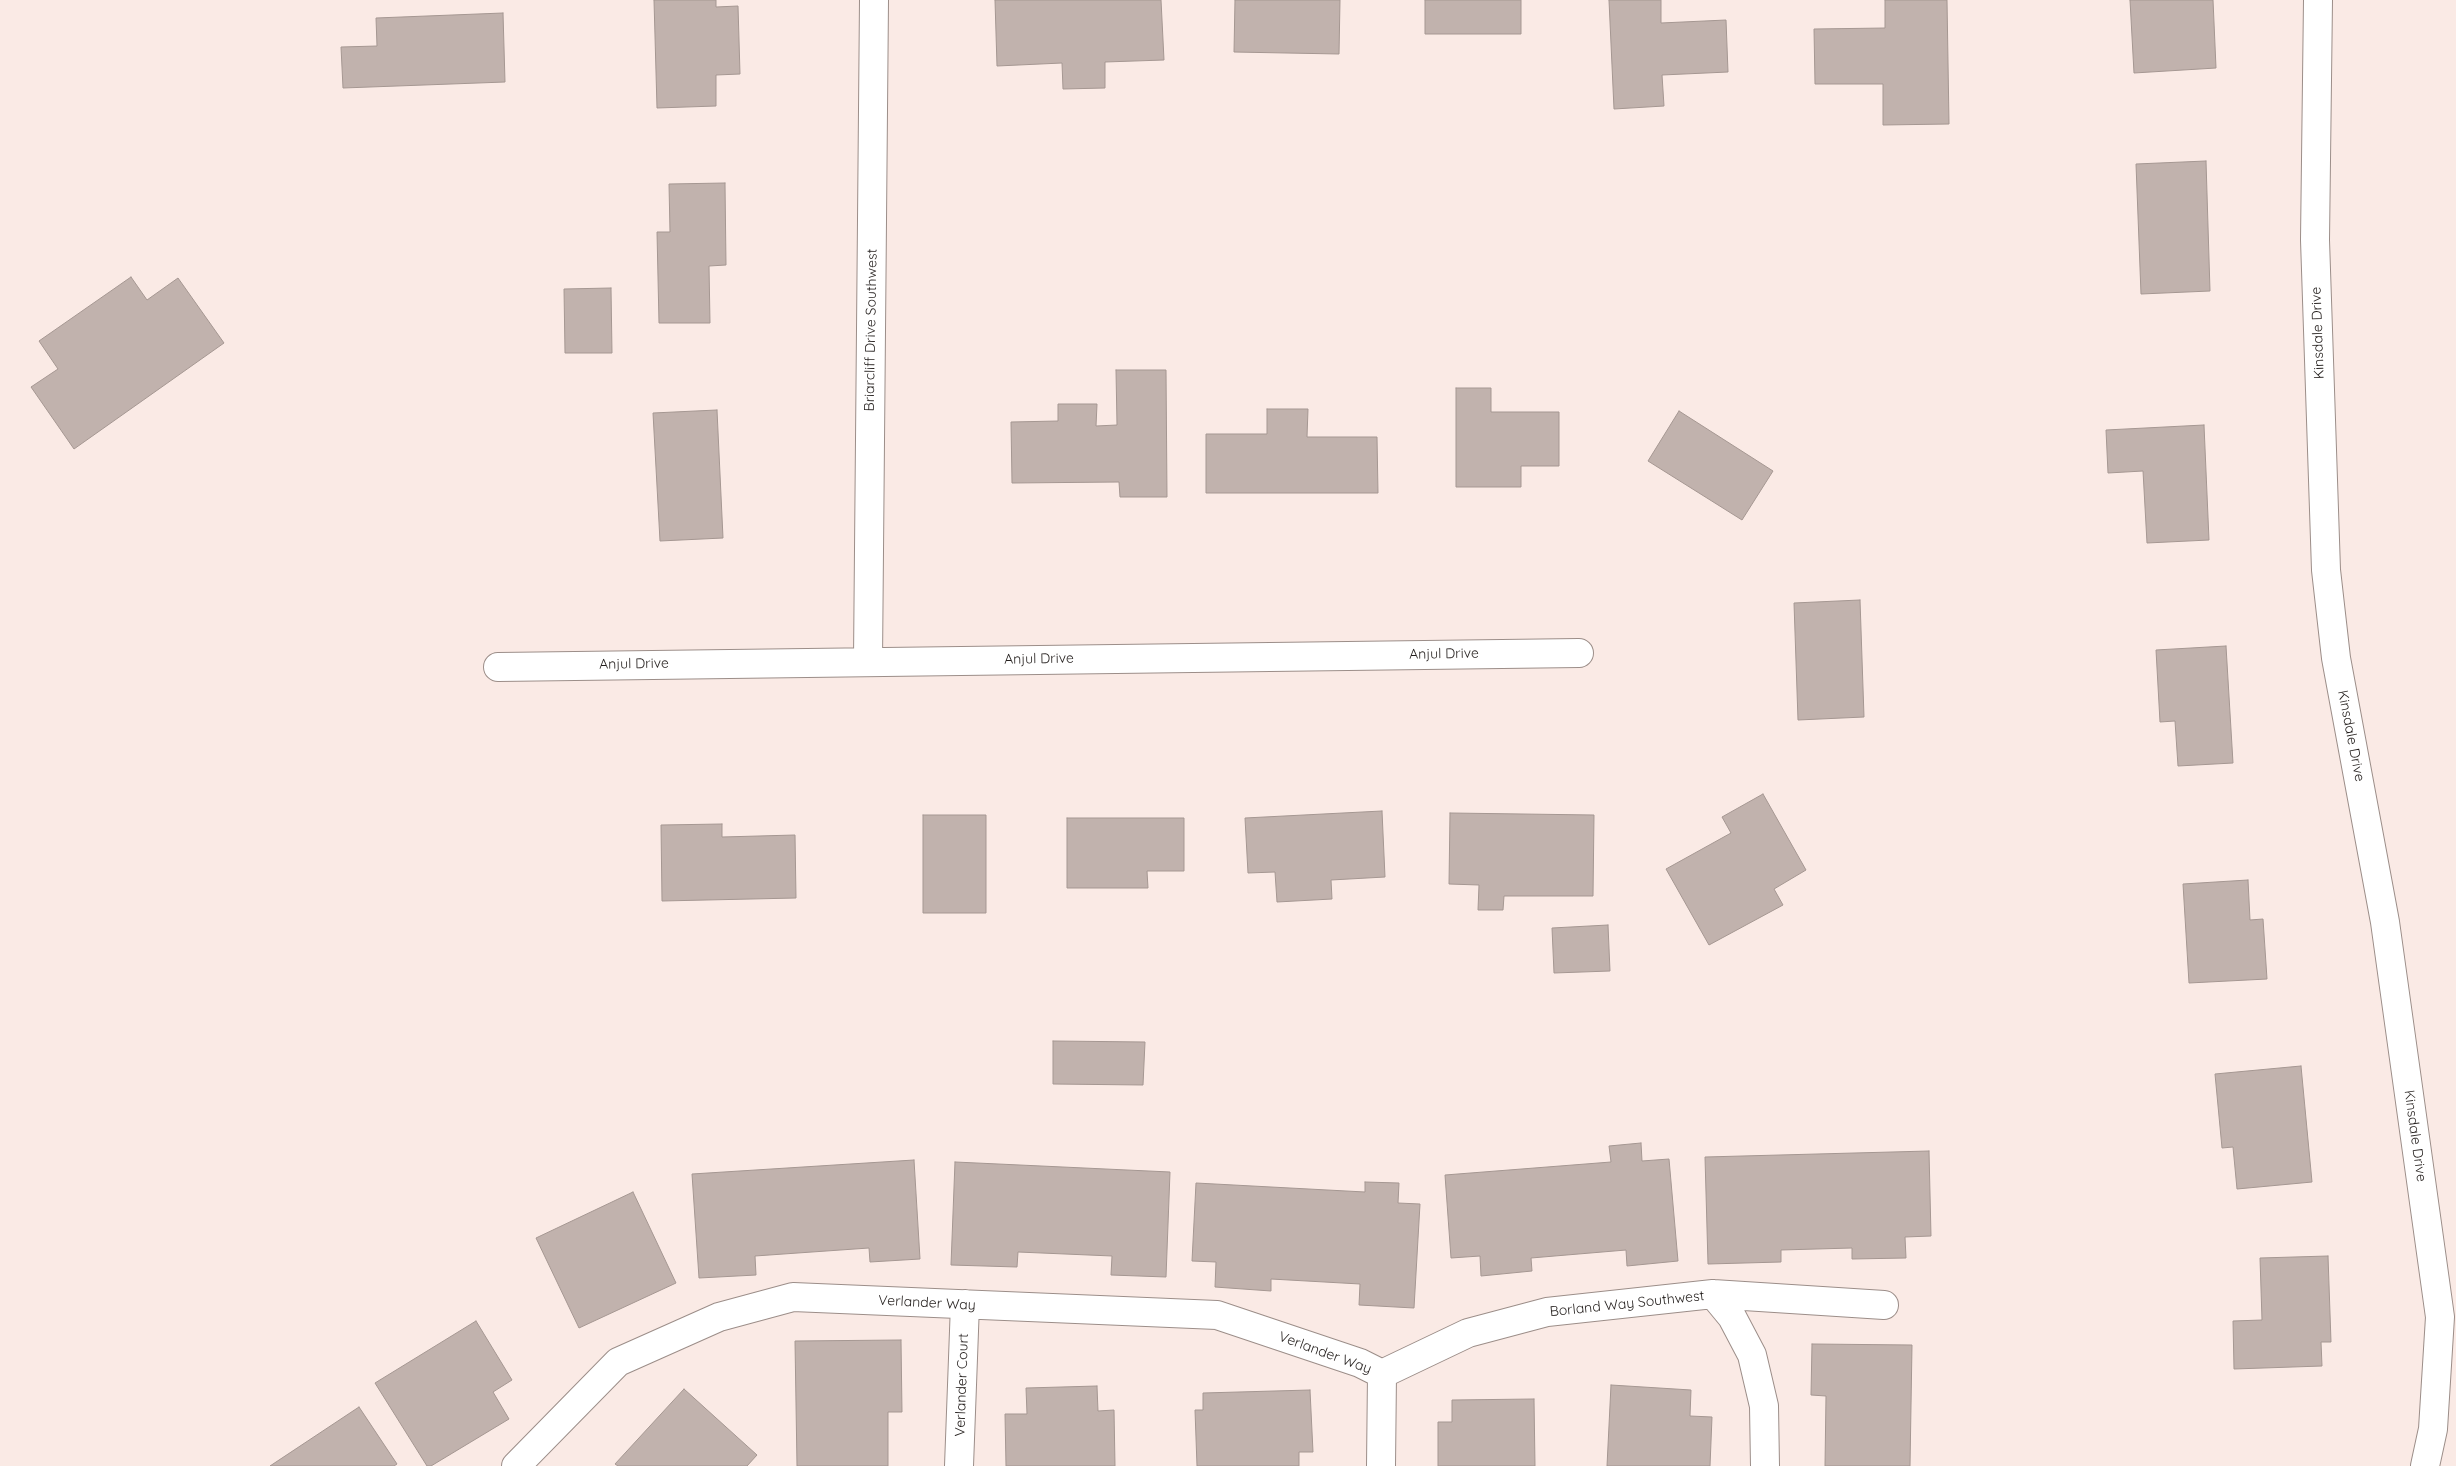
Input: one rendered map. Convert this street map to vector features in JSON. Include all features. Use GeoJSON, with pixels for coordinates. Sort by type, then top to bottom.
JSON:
{"type":"FeatureCollection","features":[{"type":"Feature","properties":{"kind":"street","name":"Briarcliff Drive Southwest"},"geometry":{"type":"LineString","coordinates":[[868,660],[874,0]]}},
{"type":"Feature","properties":{"kind":"street","name":"Kinsdale Drive"},"geometry":{"type":"LineString","coordinates":[[2318,0],[2315,240],[2326,570],[2336,658],[2385,922],[2440,1317],[2433,1428],[2425,1466]]}},
{"type":"Feature","properties":{"kind":"street","name":"Anjul Drive"},"geometry":{"type":"LineString","coordinates":[[498,667],[868,660],[1580,653]]}},
{"type":"Feature","properties":{"kind":"street","name":"Borland Way Southwest"},"geometry":{"type":"LineString","coordinates":[[1382,1374],[1468,1333],[1546,1312],[1713,1294],[1884,1305]]}},
{"type":"Feature","properties":{"kind":"street"},"geometry":{"type":"LineString","coordinates":[[1713,1294],[1732,1316],[1752,1354],[1764,1406],[1764,1466]]}},
{"type":"Feature","properties":{"kind":"street","name":"Verlander Way"},"geometry":{"type":"LineString","coordinates":[[516,1466],[618,1362],[719,1317],[793,1297],[1217,1315],[1360,1363],[1382,1374]]}},
{"type":"Feature","properties":{"kind":"street","name":"Verlander Court"},"geometry":{"type":"LineString","coordinates":[[959,1466],[965,1304]]}},
{"type":"Feature","properties":{"kind":"street"},"geometry":{"type":"LineString","coordinates":[[1381,1466],[1382,1374]]}},
{"type":"Feature","properties":{"kind":"building"},"geometry":{"type":"Polygon","coordinates":[[[654,0],[716,0],[716,7],[738,6],[740,74],[716,75],[716,106],[657,108],[654,0]]]}},
{"type":"Feature","properties":{"kind":"building"},"geometry":{"type":"Polygon","coordinates":[[[995,0],[1161,0],[1164,60],[1105,62],[1105,88],[1063,89],[1062,63],[997,66],[995,0]]]}},
{"type":"Feature","properties":{"kind":"building"},"geometry":{"type":"Polygon","coordinates":[[[1235,0],[1340,0],[1339,54],[1234,52],[1235,0]]]}},
{"type":"Feature","properties":{"kind":"building"},"geometry":{"type":"Polygon","coordinates":[[[1425,0],[1521,0],[1521,34],[1425,34],[1425,0]]]}},
{"type":"Feature","properties":{"kind":"building"},"geometry":{"type":"Polygon","coordinates":[[[1609,0],[1661,0],[1661,23],[1726,20],[1728,72],[1662,75],[1664,106],[1614,109],[1609,0]]]}},
{"type":"Feature","properties":{"kind":"building"},"geometry":{"type":"Polygon","coordinates":[[[1885,0],[1947,0],[1949,124],[1883,125],[1883,84],[1815,84],[1814,29],[1885,28],[1885,0]]]}},
{"type":"Feature","properties":{"kind":"building"},"geometry":{"type":"Polygon","coordinates":[[[2130,0],[2213,0],[2216,68],[2134,73],[2130,0]]]}},
{"type":"Feature","properties":{"kind":"building"},"geometry":{"type":"Polygon","coordinates":[[[503,13],[505,82],[343,88],[341,47],[377,46],[376,18],[503,13]]]}},
{"type":"Feature","properties":{"kind":"building"},"geometry":{"type":"Polygon","coordinates":[[[2206,161],[2210,291],[2141,294],[2136,164],[2206,161]]]}},
{"type":"Feature","properties":{"kind":"building"},"geometry":{"type":"Polygon","coordinates":[[[725,183],[726,265],[709,266],[710,323],[659,323],[657,232],[670,232],[669,184],[725,183]]]}},
{"type":"Feature","properties":{"kind":"building"},"geometry":{"type":"Polygon","coordinates":[[[131,277],[147,300],[178,278],[224,343],[74,449],[31,387],[58,369],[39,341],[131,277]]]}},
{"type":"Feature","properties":{"kind":"building"},"geometry":{"type":"Polygon","coordinates":[[[611,288],[612,353],[565,353],[564,289],[611,288]]]}},
{"type":"Feature","properties":{"kind":"building"},"geometry":{"type":"Polygon","coordinates":[[[1116,370],[1166,370],[1167,497],[1120,497],[1119,482],[1012,483],[1011,422],[1058,421],[1058,404],[1097,404],[1096,426],[1117,425],[1116,370]]]}},
{"type":"Feature","properties":{"kind":"building"},"geometry":{"type":"Polygon","coordinates":[[[1456,388],[1491,388],[1491,412],[1559,412],[1559,466],[1521,466],[1521,487],[1456,487],[1456,388]]]}},
{"type":"Feature","properties":{"kind":"building"},"geometry":{"type":"Polygon","coordinates":[[[1267,409],[1308,409],[1307,437],[1377,437],[1378,493],[1206,493],[1206,434],[1267,434],[1267,409]]]}},
{"type":"Feature","properties":{"kind":"building"},"geometry":{"type":"Polygon","coordinates":[[[717,410],[723,538],[660,541],[653,413],[717,410]]]}},
{"type":"Feature","properties":{"kind":"building"},"geometry":{"type":"Polygon","coordinates":[[[1679,411],[1773,471],[1742,520],[1648,461],[1679,411]]]}},
{"type":"Feature","properties":{"kind":"building"},"geometry":{"type":"Polygon","coordinates":[[[2204,425],[2209,540],[2147,543],[2143,471],[2108,473],[2106,430],[2204,425]]]}},
{"type":"Feature","properties":{"kind":"building"},"geometry":{"type":"Polygon","coordinates":[[[1860,600],[1864,717],[1798,720],[1794,603],[1860,600]]]}},
{"type":"Feature","properties":{"kind":"building"},"geometry":{"type":"Polygon","coordinates":[[[2226,646],[2233,763],[2178,766],[2175,721],[2160,722],[2156,650],[2226,646]]]}},
{"type":"Feature","properties":{"kind":"building"},"geometry":{"type":"Polygon","coordinates":[[[1763,794],[1806,870],[1774,889],[1783,905],[1709,945],[1666,869],[1731,833],[1722,817],[1763,794]]]}},
{"type":"Feature","properties":{"kind":"building"},"geometry":{"type":"Polygon","coordinates":[[[1382,811],[1385,877],[1331,880],[1332,899],[1277,902],[1275,872],[1248,873],[1245,818],[1382,811]]]}},
{"type":"Feature","properties":{"kind":"building"},"geometry":{"type":"Polygon","coordinates":[[[1450,813],[1594,815],[1593,896],[1504,896],[1503,910],[1478,910],[1479,885],[1449,884],[1450,813]]]}},
{"type":"Feature","properties":{"kind":"building"},"geometry":{"type":"Polygon","coordinates":[[[923,815],[986,815],[986,913],[923,913],[923,815]]]}},
{"type":"Feature","properties":{"kind":"building"},"geometry":{"type":"Polygon","coordinates":[[[1067,818],[1184,818],[1184,871],[1147,871],[1148,888],[1067,888],[1067,818]]]}},
{"type":"Feature","properties":{"kind":"building"},"geometry":{"type":"Polygon","coordinates":[[[722,824],[722,837],[795,835],[796,898],[662,901],[661,825],[722,824]]]}},
{"type":"Feature","properties":{"kind":"building"},"geometry":{"type":"Polygon","coordinates":[[[2248,880],[2250,920],[2263,919],[2267,979],[2189,983],[2183,884],[2248,880]]]}},
{"type":"Feature","properties":{"kind":"building"},"geometry":{"type":"Polygon","coordinates":[[[1608,925],[1610,971],[1554,973],[1552,928],[1608,925]]]}},
{"type":"Feature","properties":{"kind":"building"},"geometry":{"type":"Polygon","coordinates":[[[1053,1041],[1145,1042],[1143,1085],[1053,1084],[1053,1041]]]}},
{"type":"Feature","properties":{"kind":"building"},"geometry":{"type":"Polygon","coordinates":[[[2301,1066],[2312,1182],[2237,1189],[2233,1147],[2222,1148],[2215,1074],[2301,1066]]]}},
{"type":"Feature","properties":{"kind":"building"},"geometry":{"type":"Polygon","coordinates":[[[1641,1143],[1642,1161],[1669,1159],[1678,1261],[1627,1266],[1626,1250],[1531,1258],[1532,1271],[1481,1276],[1480,1256],[1451,1258],[1445,1175],[1611,1162],[1609,1146],[1641,1143]]]}},
{"type":"Feature","properties":{"kind":"building"},"geometry":{"type":"Polygon","coordinates":[[[1929,1151],[1931,1236],[1905,1237],[1906,1258],[1852,1259],[1852,1248],[1781,1250],[1781,1262],[1708,1264],[1705,1157],[1929,1151]]]}},
{"type":"Feature","properties":{"kind":"building"},"geometry":{"type":"Polygon","coordinates":[[[914,1160],[920,1259],[870,1262],[869,1248],[755,1256],[756,1275],[699,1278],[692,1174],[914,1160]]]}},
{"type":"Feature","properties":{"kind":"building"},"geometry":{"type":"Polygon","coordinates":[[[955,1162],[1170,1172],[1166,1277],[1111,1275],[1112,1256],[1018,1252],[1017,1267],[951,1265],[955,1162]]]}},
{"type":"Feature","properties":{"kind":"building"},"geometry":{"type":"Polygon","coordinates":[[[1365,1182],[1399,1183],[1398,1203],[1420,1204],[1414,1308],[1359,1305],[1360,1284],[1271,1279],[1271,1291],[1215,1287],[1216,1262],[1192,1261],[1196,1183],[1365,1192],[1365,1182]]]}},
{"type":"Feature","properties":{"kind":"building"},"geometry":{"type":"Polygon","coordinates":[[[633,1192],[676,1283],[579,1328],[536,1238],[633,1192]]]}},
{"type":"Feature","properties":{"kind":"building"},"geometry":{"type":"Polygon","coordinates":[[[2328,1256],[2331,1342],[2321,1342],[2322,1366],[2234,1369],[2233,1321],[2262,1320],[2260,1258],[2328,1256]]]}},
{"type":"Feature","properties":{"kind":"building"},"geometry":{"type":"Polygon","coordinates":[[[476,1321],[512,1380],[493,1392],[509,1419],[431,1466],[427,1466],[375,1383],[476,1321]]]}},
{"type":"Feature","properties":{"kind":"building"},"geometry":{"type":"Polygon","coordinates":[[[901,1340],[902,1412],[888,1412],[888,1466],[797,1466],[795,1341],[901,1340]]]}},
{"type":"Feature","properties":{"kind":"building"},"geometry":{"type":"Polygon","coordinates":[[[1812,1344],[1912,1345],[1910,1466],[1825,1466],[1826,1396],[1811,1395],[1812,1344]]]}},
{"type":"Feature","properties":{"kind":"building"},"geometry":{"type":"Polygon","coordinates":[[[1611,1385],[1691,1390],[1690,1416],[1712,1417],[1710,1466],[1607,1466],[1611,1385]]]}},
{"type":"Feature","properties":{"kind":"building"},"geometry":{"type":"Polygon","coordinates":[[[1097,1386],[1098,1411],[1114,1410],[1115,1466],[1006,1466],[1005,1414],[1027,1414],[1026,1388],[1097,1386]]]}},
{"type":"Feature","properties":{"kind":"building"},"geometry":{"type":"Polygon","coordinates":[[[684,1389],[757,1455],[747,1466],[618,1466],[615,1464],[684,1389]]]}},
{"type":"Feature","properties":{"kind":"building"},"geometry":{"type":"Polygon","coordinates":[[[1310,1390],[1313,1452],[1299,1452],[1299,1466],[1197,1466],[1195,1410],[1203,1410],[1203,1393],[1310,1390]]]}},
{"type":"Feature","properties":{"kind":"building"},"geometry":{"type":"Polygon","coordinates":[[[1534,1399],[1535,1466],[1438,1466],[1438,1422],[1452,1422],[1452,1400],[1534,1399]]]}},
{"type":"Feature","properties":{"kind":"building"},"geometry":{"type":"Polygon","coordinates":[[[359,1407],[397,1464],[394,1466],[270,1466],[359,1407]]]}}]}
